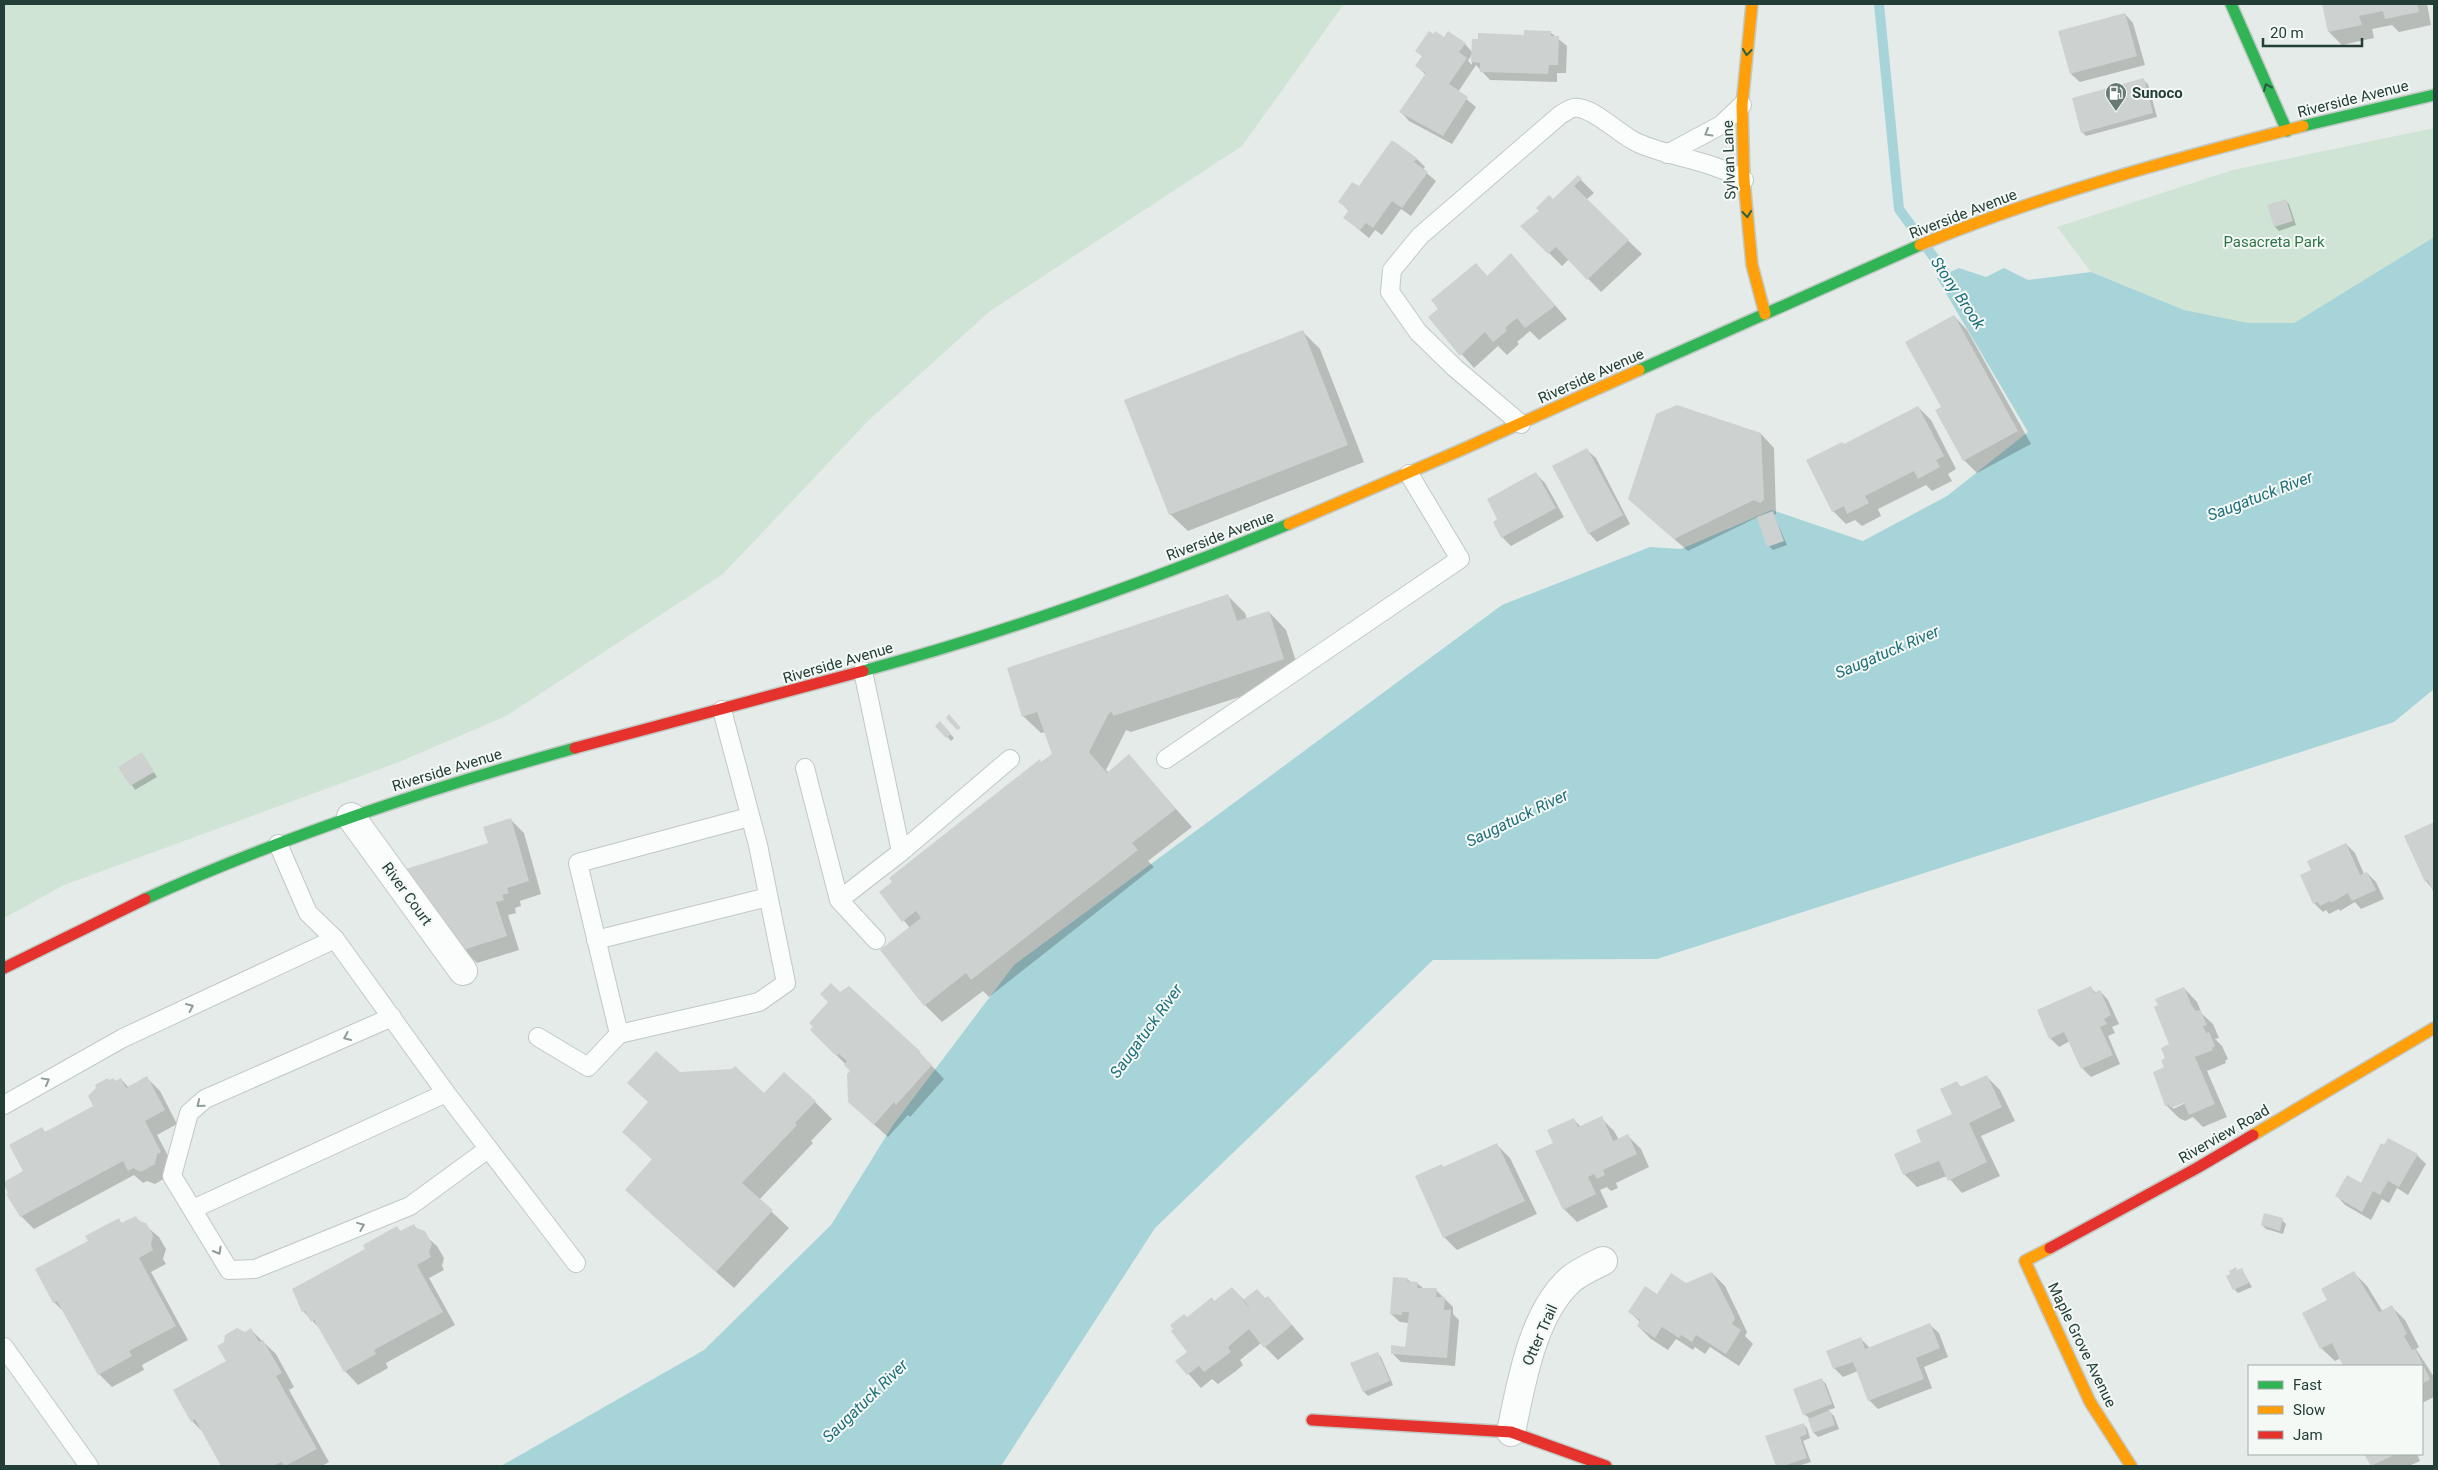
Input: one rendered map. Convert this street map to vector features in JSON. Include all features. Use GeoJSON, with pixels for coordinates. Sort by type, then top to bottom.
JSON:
{"type":"FeatureCollection","features":[{"type":"Feature","properties":{"kind":"main road","name":"Sylvan Lane"},"geometry":{"type":"LineString","coordinates":[[1752,4],[1742,105],[1744,180],[1752,265],[1765,314]]}},
{"type":"Feature","properties":{"kind":"main road"},"geometry":{"type":"LineString","coordinates":[[2231,4],[2287,131]]}},
{"type":"Feature","properties":{"kind":"main road","name":"Riverside Avenue"},"geometry":{"type":"LineString","coordinates":[[4,968],[155,895],[278,844],[352,817],[505,768],[863,671],[1049,615],[1116,592],[1276,530],[1409,474],[1938,238],[2080,188],[2287,131],[2434,95]]}},
{"type":"Feature","properties":{"kind":"main road","name":"Riverview Road"},"geometry":{"type":"LineString","coordinates":[[2024,1261],[2197,1168],[2434,1028]]}},
{"type":"Feature","properties":{"kind":"main road","name":"Maple Grove Avenue"},"geometry":{"type":"LineString","coordinates":[[2024,1261],[2090,1402],[2131,1466]]}},
{"type":"Feature","properties":{"kind":"main road"},"geometry":{"type":"LineString","coordinates":[[1312,1420],[1511,1432],[1606,1466]]}},
{"type":"Feature","properties":{"kind":"street","name":"River Court"},"geometry":{"type":"LineString","coordinates":[[352,817],[463,971]]}},
{"type":"Feature","properties":{"kind":"street","name":"Otter Trail"},"geometry":{"type":"LineString","coordinates":[[1511,1432],[1527,1357],[1548,1308],[1570,1280],[1603,1260]]}},
{"type":"Feature","properties":{"kind":"lane"},"geometry":{"type":"LineString","coordinates":[[1668,154],[1722,125],[1742,105]]}},
{"type":"Feature","properties":{"kind":"lane"},"geometry":{"type":"LineString","coordinates":[[1521,424],[1455,368],[1418,332],[1390,292],[1392,270],[1420,236],[1560,115],[1574,108],[1588,110],[1636,142],[1668,154],[1717,167],[1744,180]]}},
{"type":"Feature","properties":{"kind":"lane"},"geometry":{"type":"LineString","coordinates":[[1166,759],[1460,559],[1409,474]]}},
{"type":"Feature","properties":{"kind":"lane"},"geometry":{"type":"LineString","coordinates":[[863,671],[901,852]]}},
{"type":"Feature","properties":{"kind":"lane"},"geometry":{"type":"LineString","coordinates":[[538,1037],[588,1067],[619,1034],[759,1002],[786,983],[758,845],[722,710]]}},
{"type":"Feature","properties":{"kind":"lane"},"geometry":{"type":"LineString","coordinates":[[839,900],[901,852],[1010,759]]}},
{"type":"Feature","properties":{"kind":"lane"},"geometry":{"type":"LineString","coordinates":[[805,768],[839,900],[876,940]]}},
{"type":"Feature","properties":{"kind":"lane"},"geometry":{"type":"LineString","coordinates":[[619,1034],[578,863],[749,817]]}},
{"type":"Feature","properties":{"kind":"lane"},"geometry":{"type":"LineString","coordinates":[[278,844],[308,913],[335,939],[446,1093],[576,1262]]}},
{"type":"Feature","properties":{"kind":"lane"},"geometry":{"type":"LineString","coordinates":[[596,940],[768,896]]}},
{"type":"Feature","properties":{"kind":"lane"},"geometry":{"type":"LineString","coordinates":[[4,1105],[123,1038],[335,939]]}},
{"type":"Feature","properties":{"kind":"lane"},"geometry":{"type":"LineString","coordinates":[[392,1017],[205,1099],[189,1113],[172,1176],[229,1270],[254,1269],[410,1206],[488,1149]]}},
{"type":"Feature","properties":{"kind":"lane"},"geometry":{"type":"LineString","coordinates":[[193,1209],[446,1093]]}},
{"type":"Feature","properties":{"kind":"lane"},"geometry":{"type":"LineString","coordinates":[[4,1349],[89,1466]]}},
{"type":"Feature","properties":{"kind":"green space"},"geometry":{"type":"Polygon","coordinates":[[[4,4],[1344,4],[1242,146],[990,311],[868,421],[723,574],[506,716],[399,762],[64,885],[4,918],[4,4]]]}},
{"type":"Feature","properties":{"kind":"green space","name":"Pasacreta Park"},"geometry":{"type":"Polygon","coordinates":[[[2434,128],[2434,237],[2294,323],[2242,323],[2184,310],[2091,272],[2057,227],[2233,170],[2434,128]]]}},
{"type":"Feature","properties":{"kind":"water","name":"Saugatuck River"},"geometry":{"type":"Polygon","coordinates":[[[2434,237],[2434,689],[2394,722],[1657,959],[1433,960],[1155,1228],[1001,1466],[501,1466],[704,1350],[831,1225],[893,1125],[1014,965],[1502,605],[1650,547],[1681,549],[1772,510],[1863,541],[1947,496],[2028,432],[1937,278],[1959,268],[1986,277],[2004,268],[2028,280],[2091,272],[2184,310],[2248,323],[2294,323],[2434,237]]]}},
{"type":"Feature","properties":{"kind":"building"},"geometry":{"type":"Polygon","coordinates":[[[2322,4],[2417,4],[2419,12],[2385,19],[2383,11],[2359,16],[2362,25],[2328,32],[2322,4]]]}},
{"type":"Feature","properties":{"kind":"building"},"geometry":{"type":"Polygon","coordinates":[[[2125,13],[2137,56],[2070,74],[2058,31],[2125,13]]]}},
{"type":"Feature","properties":{"kind":"building"},"geometry":{"type":"Polygon","coordinates":[[[1524,30],[1551,31],[1551,36],[1559,36],[1558,65],[1549,65],[1548,74],[1480,72],[1480,63],[1471,62],[1472,39],[1478,39],[1478,33],[1524,35],[1524,30]]]}},
{"type":"Feature","properties":{"kind":"building"},"geometry":{"type":"Polygon","coordinates":[[[1429,31],[1434,34],[1435,31],[1444,37],[1448,31],[1466,43],[1459,52],[1467,58],[1449,84],[1468,97],[1443,136],[1399,112],[1426,73],[1415,66],[1422,56],[1415,51],[1429,31]]]}},
{"type":"Feature","properties":{"kind":"building"},"geometry":{"type":"Polygon","coordinates":[[[2144,78],[2153,113],[2081,133],[2072,98],[2144,78]]]}},
{"type":"Feature","properties":{"kind":"building"},"geometry":{"type":"Polygon","coordinates":[[[1392,140],[1417,158],[1414,162],[1428,172],[1402,208],[1392,201],[1373,228],[1366,223],[1360,230],[1343,218],[1349,210],[1338,202],[1352,182],[1359,186],[1392,140]]]}},
{"type":"Feature","properties":{"kind":"building"},"geometry":{"type":"Polygon","coordinates":[[[1578,175],[1582,179],[1574,186],[1629,240],[1587,280],[1556,247],[1548,254],[1520,226],[1539,211],[1536,208],[1549,195],[1553,199],[1578,175]]]}},
{"type":"Feature","properties":{"kind":"building"},"geometry":{"type":"Polygon","coordinates":[[[2286,199],[2293,221],[2274,227],[2267,205],[2286,199]]]}},
{"type":"Feature","properties":{"kind":"building"},"geometry":{"type":"Polygon","coordinates":[[[1511,253],[1555,306],[1525,328],[1517,318],[1505,328],[1507,331],[1493,342],[1485,332],[1460,356],[1428,317],[1438,309],[1431,300],[1476,263],[1487,276],[1511,253]]]}},
{"type":"Feature","properties":{"kind":"building"},"geometry":{"type":"Polygon","coordinates":[[[1954,315],[2018,431],[1963,461],[1935,410],[1941,407],[1905,342],[1954,315]]]}},
{"type":"Feature","properties":{"kind":"building"},"geometry":{"type":"Polygon","coordinates":[[[1303,330],[1348,445],[1169,515],[1124,400],[1303,330]]]}},
{"type":"Feature","properties":{"kind":"building"},"geometry":{"type":"Polygon","coordinates":[[[1677,405],[1761,433],[1764,500],[1760,503],[1754,500],[1674,539],[1628,499],[1656,414],[1677,405]]]}},
{"type":"Feature","properties":{"kind":"building"},"geometry":{"type":"Polygon","coordinates":[[[1918,406],[1944,456],[1936,460],[1940,467],[1918,479],[1914,471],[1865,496],[1869,503],[1847,514],[1844,506],[1832,512],[1806,460],[1842,442],[1844,444],[1918,406]]]}},
{"type":"Feature","properties":{"kind":"building"},"geometry":{"type":"Polygon","coordinates":[[[1587,448],[1623,515],[1588,534],[1552,466],[1587,448]]]}},
{"type":"Feature","properties":{"kind":"building"},"geometry":{"type":"Polygon","coordinates":[[[1536,472],[1556,508],[1501,538],[1493,522],[1497,519],[1487,499],[1536,472]]]}},
{"type":"Feature","properties":{"kind":"building"},"geometry":{"type":"Polygon","coordinates":[[[1773,511],[1784,541],[1767,547],[1757,517],[1773,511]]]}},
{"type":"Feature","properties":{"kind":"building"},"geometry":{"type":"Polygon","coordinates":[[[1228,594],[1237,621],[1269,611],[1284,659],[1113,716],[1112,712],[1109,713],[1089,752],[1107,773],[1129,754],[1176,809],[1132,843],[1138,850],[971,980],[966,973],[924,1006],[880,950],[921,918],[916,911],[902,922],[879,892],[892,882],[889,878],[1040,759],[1041,762],[1052,754],[1037,712],[1022,717],[1007,668],[1228,594]]]}},
{"type":"Feature","properties":{"kind":"building"},"geometry":{"type":"Polygon","coordinates":[[[949,714],[961,728],[957,730],[946,718],[949,714]]]}},
{"type":"Feature","properties":{"kind":"building"},"geometry":{"type":"Polygon","coordinates":[[[940,721],[951,734],[946,738],[935,726],[940,721]]]}},
{"type":"Feature","properties":{"kind":"building"},"geometry":{"type":"Polygon","coordinates":[[[142,752],[154,772],[130,786],[118,767],[142,752]]]}},
{"type":"Feature","properties":{"kind":"building"},"geometry":{"type":"Polygon","coordinates":[[[511,818],[529,881],[507,888],[509,893],[502,895],[504,900],[496,902],[507,936],[463,950],[403,870],[488,843],[483,827],[511,818]]]}},
{"type":"Feature","properties":{"kind":"building"},"geometry":{"type":"Polygon","coordinates":[[[2434,822],[2434,894],[2428,880],[2425,882],[2404,836],[2434,822]]]}},
{"type":"Feature","properties":{"kind":"building"},"geometry":{"type":"Polygon","coordinates":[[[2346,843],[2360,875],[2367,872],[2376,890],[2352,901],[2348,893],[2331,903],[2330,901],[2320,906],[2318,902],[2313,904],[2300,875],[2311,870],[2307,861],[2346,843]]]}},
{"type":"Feature","properties":{"kind":"building"},"geometry":{"type":"Polygon","coordinates":[[[831,983],[840,992],[849,986],[920,1051],[919,1053],[932,1065],[896,1105],[894,1102],[874,1125],[848,1102],[847,1074],[850,1071],[844,1065],[847,1061],[839,1054],[837,1056],[833,1053],[810,1030],[813,1027],[809,1023],[828,1002],[820,994],[831,983]]]}},
{"type":"Feature","properties":{"kind":"building"},"geometry":{"type":"Polygon","coordinates":[[[2091,986],[2094,993],[2100,990],[2111,1015],[2104,1019],[2107,1024],[2100,1027],[2113,1055],[2081,1069],[2064,1032],[2049,1039],[2037,1010],[2091,986]]]}},
{"type":"Feature","properties":{"kind":"building"},"geometry":{"type":"Polygon","coordinates":[[[2184,987],[2192,1006],[2196,1011],[2200,1010],[2207,1025],[2203,1026],[2206,1033],[2209,1032],[2215,1046],[2212,1048],[2213,1050],[2195,1057],[2215,1104],[2189,1115],[2184,1103],[2171,1108],[2169,1105],[2165,1106],[2153,1072],[2164,1067],[2161,1060],[2165,1058],[2161,1048],[2169,1044],[2154,1007],[2158,1005],[2155,999],[2184,987]]]}},
{"type":"Feature","properties":{"kind":"building"},"geometry":{"type":"Polygon","coordinates":[[[656,1051],[680,1072],[732,1069],[735,1066],[764,1093],[784,1072],[816,1101],[795,1123],[797,1125],[742,1183],[773,1210],[716,1272],[625,1190],[652,1159],[622,1132],[648,1102],[627,1083],[656,1051]]]}},
{"type":"Feature","properties":{"kind":"building"},"geometry":{"type":"Polygon","coordinates":[[[1987,1075],[2002,1107],[1969,1123],[1987,1162],[1948,1181],[1939,1161],[1903,1175],[1894,1154],[1921,1142],[1916,1130],[1952,1114],[1940,1089],[1957,1081],[1960,1087],[1987,1075]]]}},
{"type":"Feature","properties":{"kind":"building"},"geometry":{"type":"Polygon","coordinates":[[[147,1076],[165,1110],[145,1121],[161,1152],[157,1154],[155,1164],[141,1172],[133,1168],[128,1171],[123,1161],[20,1217],[6,1194],[8,1193],[4,1185],[4,1182],[23,1171],[9,1145],[42,1127],[45,1132],[93,1106],[88,1096],[96,1088],[95,1085],[108,1078],[109,1080],[114,1078],[115,1081],[121,1078],[126,1088],[147,1076]]]}},
{"type":"Feature","properties":{"kind":"building"},"geometry":{"type":"Polygon","coordinates":[[[1602,1116],[1613,1141],[1628,1134],[1637,1154],[1603,1170],[1605,1175],[1597,1179],[1594,1174],[1588,1177],[1596,1194],[1563,1210],[1535,1151],[1553,1143],[1547,1130],[1574,1118],[1578,1127],[1602,1116]]]}},
{"type":"Feature","properties":{"kind":"building"},"geometry":{"type":"Polygon","coordinates":[[[2388,1138],[2418,1154],[2399,1187],[2388,1181],[2380,1195],[2373,1191],[2362,1212],[2335,1196],[2347,1175],[2361,1183],[2381,1143],[2384,1145],[2388,1138]]]}},
{"type":"Feature","properties":{"kind":"building"},"geometry":{"type":"Polygon","coordinates":[[[1497,1143],[1525,1201],[1443,1238],[1415,1176],[1442,1164],[1443,1167],[1497,1143]]]}},
{"type":"Feature","properties":{"kind":"building"},"geometry":{"type":"Polygon","coordinates":[[[2264,1213],[2283,1218],[2280,1231],[2261,1225],[2264,1213]]]}},
{"type":"Feature","properties":{"kind":"building"},"geometry":{"type":"Polygon","coordinates":[[[136,1216],[139,1221],[146,1223],[153,1235],[151,1245],[153,1250],[139,1258],[176,1326],[129,1351],[132,1356],[98,1375],[57,1301],[53,1303],[35,1269],[88,1241],[85,1236],[119,1218],[121,1223],[136,1216]]]}},
{"type":"Feature","properties":{"kind":"building"},"geometry":{"type":"Polygon","coordinates":[[[414,1224],[416,1228],[425,1231],[432,1244],[429,1252],[431,1257],[417,1265],[443,1312],[374,1350],[376,1354],[344,1372],[314,1320],[311,1322],[305,1311],[302,1312],[292,1289],[365,1249],[363,1245],[397,1226],[400,1231],[414,1224]]]}},
{"type":"Feature","properties":{"kind":"building"},"geometry":{"type":"Polygon","coordinates":[[[2236,1267],[2237,1270],[2242,1268],[2249,1283],[2233,1290],[2226,1276],[2230,1274],[2229,1271],[2236,1267]]]}},
{"type":"Feature","properties":{"kind":"building"},"geometry":{"type":"Polygon","coordinates":[[[2354,1271],[2379,1312],[2392,1305],[2407,1334],[2404,1336],[2412,1350],[2415,1349],[2423,1365],[2343,1365],[2332,1343],[2320,1349],[2302,1313],[2327,1300],[2321,1289],[2354,1271]]]}},
{"type":"Feature","properties":{"kind":"building"},"geometry":{"type":"Polygon","coordinates":[[[1712,1272],[1735,1318],[1732,1324],[1741,1330],[1726,1354],[1696,1335],[1692,1342],[1681,1335],[1679,1338],[1662,1327],[1655,1338],[1637,1326],[1640,1320],[1628,1312],[1645,1286],[1657,1294],[1671,1273],[1686,1283],[1712,1272]]]}},
{"type":"Feature","properties":{"kind":"building"},"geometry":{"type":"Polygon","coordinates":[[[1393,1277],[1408,1278],[1407,1281],[1418,1282],[1417,1288],[1437,1288],[1436,1297],[1445,1297],[1444,1310],[1451,1310],[1447,1358],[1391,1354],[1391,1345],[1405,1347],[1409,1312],[1402,1312],[1402,1315],[1390,1314],[1393,1277]]]}},
{"type":"Feature","properties":{"kind":"building"},"geometry":{"type":"Polygon","coordinates":[[[1232,1287],[1250,1309],[1244,1299],[1257,1289],[1265,1298],[1268,1296],[1292,1325],[1264,1348],[1249,1329],[1228,1347],[1231,1352],[1223,1358],[1204,1372],[1199,1366],[1187,1375],[1175,1361],[1187,1352],[1171,1331],[1173,1329],[1170,1325],[1184,1314],[1187,1317],[1212,1297],[1214,1301],[1232,1287]]]}},
{"type":"Feature","properties":{"kind":"building"},"geometry":{"type":"Polygon","coordinates":[[[1930,1323],[1940,1348],[1916,1358],[1924,1379],[1868,1401],[1853,1362],[1833,1369],[1826,1351],[1861,1337],[1865,1349],[1930,1323]]]}},
{"type":"Feature","properties":{"kind":"building"},"geometry":{"type":"Polygon","coordinates":[[[237,1328],[245,1332],[251,1328],[259,1342],[263,1340],[282,1373],[276,1376],[317,1449],[285,1466],[281,1462],[273,1466],[221,1466],[195,1419],[191,1422],[173,1390],[226,1361],[217,1346],[224,1342],[225,1335],[237,1328]]]}},
{"type":"Feature","properties":{"kind":"building"},"geometry":{"type":"Polygon","coordinates":[[[1378,1352],[1390,1381],[1363,1392],[1350,1363],[1378,1352]]]}},
{"type":"Feature","properties":{"kind":"building"},"geometry":{"type":"Polygon","coordinates":[[[2423,1365],[2430,1379],[2423,1383],[2423,1365]]]}},
{"type":"Feature","properties":{"kind":"building"},"geometry":{"type":"Polygon","coordinates":[[[1822,1378],[1832,1404],[1803,1415],[1793,1389],[1822,1378]]]}},
{"type":"Feature","properties":{"kind":"building"},"geometry":{"type":"Polygon","coordinates":[[[1830,1410],[1835,1425],[1813,1433],[1808,1419],[1830,1410]]]}},
{"type":"Feature","properties":{"kind":"building"},"geometry":{"type":"Polygon","coordinates":[[[1804,1423],[1807,1434],[1800,1437],[1807,1458],[1783,1466],[1776,1466],[1765,1436],[1804,1423]]]}},
{"type":"Feature","properties":{"kind":"building"},"geometry":{"type":"Polygon","coordinates":[[[2365,1455],[2394,1455],[2371,1466],[2365,1455]]]}},
{"type":"Feature","properties":{"kind":"waterway","name":"Stony Brook"},"geometry":{"type":"LineString","coordinates":[[1879,4],[1899,209],[1953,284]]}},
{"type":"Feature","properties":{"kind":"traffic: fast"},"geometry":{"type":"LineString","coordinates":[[2231,4],[2287,131]]}},
{"type":"Feature","properties":{"kind":"traffic: fast"},"geometry":{"type":"LineString","coordinates":[[2303,126],[2434,95]]}},
{"type":"Feature","properties":{"kind":"traffic: fast"},"geometry":{"type":"LineString","coordinates":[[1639,370],[1920,245]]}},
{"type":"Feature","properties":{"kind":"traffic: fast"},"geometry":{"type":"LineString","coordinates":[[863,671],[971,640],[1078,604],[1184,566],[1289,524]]}},
{"type":"Feature","properties":{"kind":"traffic: fast"},"geometry":{"type":"LineString","coordinates":[[145,899],[197,876],[357,815],[465,780],[575,748]]}},
{"type":"Feature","properties":{"kind":"traffic: slow"},"geometry":{"type":"LineString","coordinates":[[1752,4],[1742,105],[1744,180],[1752,265],[1765,314]]}},
{"type":"Feature","properties":{"kind":"traffic: slow"},"geometry":{"type":"LineString","coordinates":[[1920,245],[2014,210],[2109,179],[2303,126]]}},
{"type":"Feature","properties":{"kind":"traffic: slow"},"geometry":{"type":"LineString","coordinates":[[1289,524],[1461,450],[1639,370]]}},
{"type":"Feature","properties":{"kind":"traffic: slow"},"geometry":{"type":"LineString","coordinates":[[2253,1135],[2434,1028]]}},
{"type":"Feature","properties":{"kind":"traffic: slow"},"geometry":{"type":"LineString","coordinates":[[2050,1248],[2025,1261],[2090,1402],[2131,1466]]}},
{"type":"Feature","properties":{"kind":"traffic: jam"},"geometry":{"type":"LineString","coordinates":[[575,748],[863,671]]}},
{"type":"Feature","properties":{"kind":"traffic: jam"},"geometry":{"type":"LineString","coordinates":[[4,968],[145,899]]}},
{"type":"Feature","properties":{"kind":"traffic: jam"},"geometry":{"type":"LineString","coordinates":[[2050,1248],[2197,1168],[2253,1135]]}},
{"type":"Feature","properties":{"kind":"traffic: jam"},"geometry":{"type":"LineString","coordinates":[[1312,1420],[1511,1432],[1606,1466]]}},
{"type":"Feature","properties":{"kind":"place","name":"Sunoco"},"geometry":{"type":"Point","coordinates":[2116,112]}}]}
